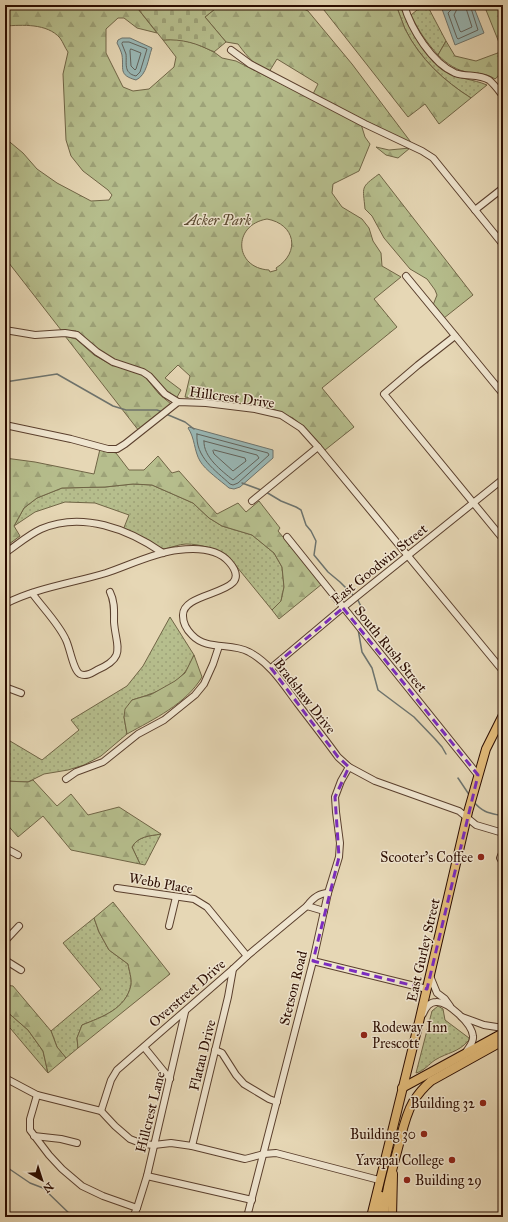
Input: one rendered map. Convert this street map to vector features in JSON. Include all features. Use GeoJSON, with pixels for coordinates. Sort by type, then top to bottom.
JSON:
{"type":"FeatureCollection","features":[{"type":"Feature","properties":{"kind":"main road","name":"East Gurley Street"},"geometry":{"type":"LineString","coordinates":[[370,1217],[419,1022],[478,775],[486,749],[503,715]]}},
{"type":"Feature","properties":{"kind":"main road"},"geometry":{"type":"LineString","coordinates":[[402,1088],[503,1033]]}},
{"type":"Feature","properties":{"kind":"main road"},"geometry":{"type":"LineString","coordinates":[[384,1217],[388,1182],[393,1169],[406,1116],[413,1102],[431,1081],[503,1041]]}},
{"type":"Feature","properties":{"kind":"main road"},"geometry":{"type":"LineString","coordinates":[[376,1217],[385,1180],[384,1160]]}},
{"type":"Feature","properties":{"kind":"main road"},"geometry":{"type":"LineString","coordinates":[[392,1217],[393,1169]]}},
{"type":"Feature","properties":{"kind":"street"},"geometry":{"type":"LineString","coordinates":[[404,5],[406,13],[414,29],[438,61],[456,73],[483,78],[491,82],[503,96]]}},
{"type":"Feature","properties":{"kind":"street"},"geometry":{"type":"LineString","coordinates":[[231,50],[250,64],[365,124],[422,150],[433,158],[503,246]]}},
{"type":"Feature","properties":{"kind":"street"},"geometry":{"type":"LineString","coordinates":[[475,210],[503,188]]}},
{"type":"Feature","properties":{"kind":"street"},"geometry":{"type":"LineString","coordinates":[[406,276],[503,394]]}},
{"type":"Feature","properties":{"kind":"street"},"geometry":{"type":"LineString","coordinates":[[5,330],[35,335],[65,332],[77,335],[96,352],[113,362],[143,372],[149,376],[166,394],[178,402]]}},
{"type":"Feature","properties":{"kind":"street"},"geometry":{"type":"LineString","coordinates":[[455,336],[384,394],[503,539]]}},
{"type":"Feature","properties":{"kind":"street","name":"Hillcrest Drive"},"geometry":{"type":"LineString","coordinates":[[5,425],[71,439],[108,449],[117,449],[178,402],[206,403],[255,409],[281,415],[301,428],[318,447],[503,671]]}},
{"type":"Feature","properties":{"kind":"street"},"geometry":{"type":"LineString","coordinates":[[252,501],[318,447]]}},
{"type":"Feature","properties":{"kind":"street","name":"East Goodwin Street"},"geometry":{"type":"LineString","coordinates":[[271,668],[503,479]]}},
{"type":"Feature","properties":{"kind":"street"},"geometry":{"type":"LineString","coordinates":[[5,553],[41,530],[61,523],[85,521],[105,525],[147,542],[163,553]]}},
{"type":"Feature","properties":{"kind":"street","name":"South Rush Street"},"geometry":{"type":"LineString","coordinates":[[287,537],[478,775]]}},
{"type":"Feature","properties":{"kind":"street","name":"Bradshaw Drive"},"geometry":{"type":"LineString","coordinates":[[5,604],[32,593],[105,573],[163,553],[176,550],[193,549],[210,551],[219,554],[234,567],[236,576],[232,583],[226,588],[197,598],[187,605],[182,613],[183,622],[192,636],[201,642],[219,646],[237,647],[249,652],[271,668],[338,757],[349,767],[375,781],[459,811],[476,825],[503,833]]}},
{"type":"Feature","properties":{"kind":"street"},"geometry":{"type":"LineString","coordinates":[[32,593],[66,640],[76,669],[80,674],[87,675],[108,666],[115,658],[118,650],[118,641],[114,625],[114,604],[110,592]]}},
{"type":"Feature","properties":{"kind":"street"},"geometry":{"type":"LineString","coordinates":[[66,779],[76,772],[103,762],[138,734],[164,720],[195,695],[204,684],[219,646]]}},
{"type":"Feature","properties":{"kind":"street"},"geometry":{"type":"LineString","coordinates":[[5,687],[21,693]]}},
{"type":"Feature","properties":{"kind":"street","name":"Stetson Road"},"geometry":{"type":"LineString","coordinates":[[247,1217],[313,961],[328,893],[339,857],[340,843],[335,797],[341,781],[349,767]]}},
{"type":"Feature","properties":{"kind":"street"},"geometry":{"type":"LineString","coordinates":[[5,848],[18,855]]}},
{"type":"Feature","properties":{"kind":"street"},"geometry":{"type":"LineString","coordinates":[[503,851],[500,858],[503,863]]}},
{"type":"Feature","properties":{"kind":"street","name":"Webb Place"},"geometry":{"type":"LineString","coordinates":[[117,888],[194,899],[207,907],[247,956]]}},
{"type":"Feature","properties":{"kind":"street","name":"Overstreet Drive"},"geometry":{"type":"LineString","coordinates":[[101,1111],[111,1080],[117,1070],[311,901],[321,893],[328,893]]}},
{"type":"Feature","properties":{"kind":"street"},"geometry":{"type":"LineString","coordinates":[[169,926],[176,897]]}},
{"type":"Feature","properties":{"kind":"street"},"geometry":{"type":"LineString","coordinates":[[307,906],[324,911]]}},
{"type":"Feature","properties":{"kind":"street"},"geometry":{"type":"LineString","coordinates":[[5,941],[19,926]]}},
{"type":"Feature","properties":{"kind":"street"},"geometry":{"type":"LineString","coordinates":[[5,960],[21,970]]}},
{"type":"Feature","properties":{"kind":"street"},"geometry":{"type":"LineString","coordinates":[[313,961],[427,989]]}},
{"type":"Feature","properties":{"kind":"street","name":"Flatau Drive"},"geometry":{"type":"LineString","coordinates":[[192,1146],[228,997],[233,969]]}},
{"type":"Feature","properties":{"kind":"street"},"geometry":{"type":"LineString","coordinates":[[430,976],[437,993],[446,999],[450,1006],[470,1027],[473,1037],[472,1043],[465,1054]]}},
{"type":"Feature","properties":{"kind":"street"},"geometry":{"type":"LineString","coordinates":[[419,1022],[423,1012],[429,1004],[435,1002],[450,1006]]}},
{"type":"Feature","properties":{"kind":"street","name":"Hillcrest Lane"},"geometry":{"type":"LineString","coordinates":[[133,1217],[147,1176],[185,1011]]}},
{"type":"Feature","properties":{"kind":"street"},"geometry":{"type":"LineString","coordinates":[[461,1017],[474,1022],[503,1028]]}},
{"type":"Feature","properties":{"kind":"street"},"geometry":{"type":"LineString","coordinates":[[144,1047],[170,1078]]}},
{"type":"Feature","properties":{"kind":"street"},"geometry":{"type":"LineString","coordinates":[[215,1050],[222,1053],[236,1075],[244,1084],[277,1102]]}},
{"type":"Feature","properties":{"kind":"street"},"geometry":{"type":"LineString","coordinates":[[5,1078],[37,1096],[101,1111],[130,1139],[143,1144],[154,1145],[171,1143],[192,1146],[245,1159],[264,1154],[276,1153],[380,1180]]}},
{"type":"Feature","properties":{"kind":"street"},"geometry":{"type":"LineString","coordinates":[[37,1096],[30,1119],[30,1130],[49,1155],[62,1169],[82,1186],[137,1208]]}},
{"type":"Feature","properties":{"kind":"street"},"geometry":{"type":"LineString","coordinates":[[34,1136],[77,1142]]}},
{"type":"Feature","properties":{"kind":"street"},"geometry":{"type":"LineString","coordinates":[[147,1176],[252,1200]]}},
{"type":"Feature","properties":{"kind":"highlighted area"},"geometry":{"type":"Polygon","coordinates":[[[343,608],[478,775],[427,989],[313,961],[339,857],[335,797],[349,767],[338,757],[271,668],[343,608]]]}},
{"type":"Feature","properties":{"kind":"green space","name":"Acker Park"},"geometry":{"type":"Polygon","coordinates":[[[5,5],[135,5],[157,33],[137,28],[124,18],[118,18],[106,29],[106,53],[123,87],[133,91],[149,89],[174,67],[176,57],[163,40],[178,39],[197,44],[214,52],[222,58],[236,61],[361,124],[365,137],[370,144],[359,171],[333,184],[332,193],[342,207],[362,219],[369,228],[373,241],[381,253],[382,266],[401,277],[374,299],[397,327],[322,388],[354,427],[325,450],[307,430],[293,418],[275,410],[185,397],[190,376],[178,365],[165,378],[181,390],[176,399],[166,391],[151,374],[115,361],[98,350],[76,331],[61,330],[5,258],[5,138],[23,153],[37,169],[57,183],[91,201],[109,200],[112,195],[108,190],[83,171],[71,156],[66,140],[63,74],[68,52],[60,38],[55,33],[41,27],[26,25],[5,26],[5,5]],[[267,219],[256,223],[248,229],[243,237],[242,246],[244,255],[249,262],[257,267],[269,270],[270,272],[277,270],[276,268],[284,262],[292,247],[289,232],[276,222],[267,219]]]}},
{"type":"Feature","properties":{"kind":"green space"},"geometry":{"type":"Polygon","coordinates":[[[135,5],[220,5],[205,17],[226,42],[214,52],[189,42],[163,40],[135,5]]]}},
{"type":"Feature","properties":{"kind":"green space"},"geometry":{"type":"Polygon","coordinates":[[[220,5],[296,5],[308,11],[352,64],[413,145],[313,94],[318,84],[277,59],[269,72],[248,57],[238,44],[226,42],[205,17],[220,5]]]}},
{"type":"Feature","properties":{"kind":"green space"},"geometry":{"type":"Polygon","coordinates":[[[320,5],[396,5],[405,29],[425,60],[442,77],[471,98],[439,124],[425,104],[408,117],[320,5]]]}},
{"type":"Feature","properties":{"kind":"green space"},"geometry":{"type":"Polygon","coordinates":[[[396,5],[401,5],[412,31],[424,51],[438,66],[444,71],[455,76],[487,85],[471,98],[442,77],[425,60],[411,40],[396,5]]]}},
{"type":"Feature","properties":{"kind":"green space"},"geometry":{"type":"Polygon","coordinates":[[[423,5],[427,5],[446,41],[438,55],[423,36],[411,15],[423,5]]]}},
{"type":"Feature","properties":{"kind":"green space"},"geometry":{"type":"Polygon","coordinates":[[[484,5],[503,5],[503,44],[500,45],[484,5]]]}},
{"type":"Feature","properties":{"kind":"green space"},"geometry":{"type":"Polygon","coordinates":[[[446,41],[455,56],[476,61],[503,51],[503,72],[495,79],[486,75],[461,71],[453,67],[438,55],[446,41]]]}},
{"type":"Feature","properties":{"kind":"green space"},"geometry":{"type":"Polygon","coordinates":[[[376,147],[389,150],[410,148],[398,158],[386,155],[376,147]]]}},
{"type":"Feature","properties":{"kind":"green space"},"geometry":{"type":"Polygon","coordinates":[[[379,174],[473,295],[444,318],[433,305],[437,295],[435,290],[427,279],[410,269],[384,238],[372,216],[365,209],[364,188],[379,174]]]}},
{"type":"Feature","properties":{"kind":"green space"},"geometry":{"type":"Polygon","coordinates":[[[65,336],[76,339],[94,355],[112,365],[139,372],[159,394],[171,404],[139,431],[65,336]]]}},
{"type":"Feature","properties":{"kind":"green space"},"geometry":{"type":"Polygon","coordinates":[[[100,449],[116,453],[129,470],[144,470],[158,456],[172,473],[179,471],[217,514],[238,503],[246,512],[259,501],[280,528],[278,531],[322,584],[279,619],[272,610],[281,601],[284,587],[282,567],[274,553],[252,535],[222,526],[209,518],[193,503],[152,485],[133,484],[105,487],[62,488],[37,498],[24,508],[14,526],[20,536],[5,547],[5,458],[35,462],[94,474],[100,449]]]}},
{"type":"Feature","properties":{"kind":"green space"},"geometry":{"type":"Polygon","coordinates":[[[133,484],[152,485],[193,503],[209,518],[222,526],[252,535],[274,553],[282,567],[284,587],[281,601],[272,610],[228,556],[208,547],[192,544],[164,549],[123,530],[129,515],[95,503],[65,502],[35,512],[14,526],[24,508],[37,498],[62,488],[105,487],[133,484]]]}},
{"type":"Feature","properties":{"kind":"green space"},"geometry":{"type":"Polygon","coordinates":[[[170,617],[194,655],[189,666],[174,682],[153,693],[132,700],[124,717],[127,734],[101,756],[84,765],[68,770],[44,774],[28,782],[5,781],[5,738],[42,760],[79,730],[71,720],[127,686],[143,666],[170,617]]]}},
{"type":"Feature","properties":{"kind":"green space"},"geometry":{"type":"Polygon","coordinates":[[[194,655],[202,677],[195,687],[169,710],[127,734],[124,717],[125,709],[132,700],[152,694],[175,681],[185,673],[194,655]]]}},
{"type":"Feature","properties":{"kind":"green space"},"geometry":{"type":"Polygon","coordinates":[[[33,780],[57,806],[71,794],[88,815],[119,807],[161,834],[145,837],[135,843],[132,847],[140,864],[71,850],[43,816],[18,837],[5,822],[5,781],[28,782],[33,780]]]}},
{"type":"Feature","properties":{"kind":"green space"},"geometry":{"type":"Polygon","coordinates":[[[161,834],[145,865],[140,864],[132,847],[135,843],[145,837],[161,834]]]}},
{"type":"Feature","properties":{"kind":"green space"},"geometry":{"type":"Polygon","coordinates":[[[113,902],[170,974],[78,1048],[77,1038],[82,1025],[105,1015],[119,1006],[128,993],[131,985],[128,964],[109,950],[99,932],[94,918],[113,902]]]}},
{"type":"Feature","properties":{"kind":"green space"},"geometry":{"type":"Polygon","coordinates":[[[94,918],[99,932],[109,950],[128,964],[131,985],[124,1000],[119,1006],[105,1015],[82,1025],[77,1038],[78,1048],[66,1058],[57,1047],[51,1031],[101,989],[63,943],[94,918]]]}},
{"type":"Feature","properties":{"kind":"green space"},"geometry":{"type":"Polygon","coordinates":[[[5,985],[13,986],[51,1031],[57,1047],[66,1058],[48,1073],[43,1051],[28,1030],[5,1010],[5,985]]]}},
{"type":"Feature","properties":{"kind":"green space"},"geometry":{"type":"Polygon","coordinates":[[[438,1006],[443,1009],[445,1020],[469,1038],[469,1040],[457,1050],[440,1057],[416,1073],[432,1011],[438,1006]]]}},
{"type":"Feature","properties":{"kind":"green space"},"geometry":{"type":"Polygon","coordinates":[[[5,1010],[28,1030],[43,1051],[48,1073],[5,1022],[5,1010]]]}},
{"type":"Feature","properties":{"kind":"water"},"geometry":{"type":"Polygon","coordinates":[[[453,5],[473,5],[484,33],[455,45],[442,9],[453,5]]]}},
{"type":"Feature","properties":{"kind":"water"},"geometry":{"type":"Polygon","coordinates":[[[122,38],[130,38],[152,48],[145,71],[140,78],[136,80],[126,76],[123,71],[121,50],[117,43],[118,40],[122,38]]]}},
{"type":"Feature","properties":{"kind":"water"},"geometry":{"type":"Polygon","coordinates":[[[189,427],[273,450],[273,458],[240,487],[234,489],[229,488],[209,472],[200,461],[188,428],[189,427]]]}},
{"type":"Feature","properties":{"kind":"waterway"},"geometry":{"type":"LineString","coordinates":[[5,382],[57,374],[113,406],[126,410],[157,410],[163,412]]}},
{"type":"Feature","properties":{"kind":"waterway"},"geometry":{"type":"LineString","coordinates":[[166,414],[185,422],[194,429]]}},
{"type":"Feature","properties":{"kind":"waterway"},"geometry":{"type":"LineString","coordinates":[[242,483],[261,490]]}},
{"type":"Feature","properties":{"kind":"waterway"},"geometry":{"type":"LineString","coordinates":[[266,492],[301,510],[306,525],[316,541],[314,555],[328,572],[354,596]]}},
{"type":"Feature","properties":{"kind":"waterway"},"geometry":{"type":"LineString","coordinates":[[357,599],[361,611],[359,624]]}},
{"type":"Feature","properties":{"kind":"waterway"},"geometry":{"type":"LineString","coordinates":[[358,629],[362,652],[372,668],[378,690],[414,717],[442,747],[446,754]]}},
{"type":"Feature","properties":{"kind":"waterway"},"geometry":{"type":"LineString","coordinates":[[458,778],[470,796]]}},
{"type":"Feature","properties":{"kind":"waterway"},"geometry":{"type":"LineString","coordinates":[[474,802],[477,806],[490,813],[503,816]]}},
{"type":"Feature","properties":{"kind":"waterway"},"geometry":{"type":"LineString","coordinates":[[5,1166],[30,1183],[43,1188],[73,1217]]}},
{"type":"Feature","properties":{"kind":"place","name":"Scooter's Coffee"},"geometry":{"type":"Point","coordinates":[481,857]}},
{"type":"Feature","properties":{"kind":"place","name":"Rodeway Inn Prescott"},"geometry":{"type":"Point","coordinates":[364,1035]}},
{"type":"Feature","properties":{"kind":"place","name":"Building 32"},"geometry":{"type":"Point","coordinates":[483,1103]}},
{"type":"Feature","properties":{"kind":"place","name":"Building 30"},"geometry":{"type":"Point","coordinates":[424,1134]}},
{"type":"Feature","properties":{"kind":"place","name":"Yavapai College"},"geometry":{"type":"Point","coordinates":[452,1160]}},
{"type":"Feature","properties":{"kind":"place","name":"Building 29"},"geometry":{"type":"Point","coordinates":[407,1180]}}]}
